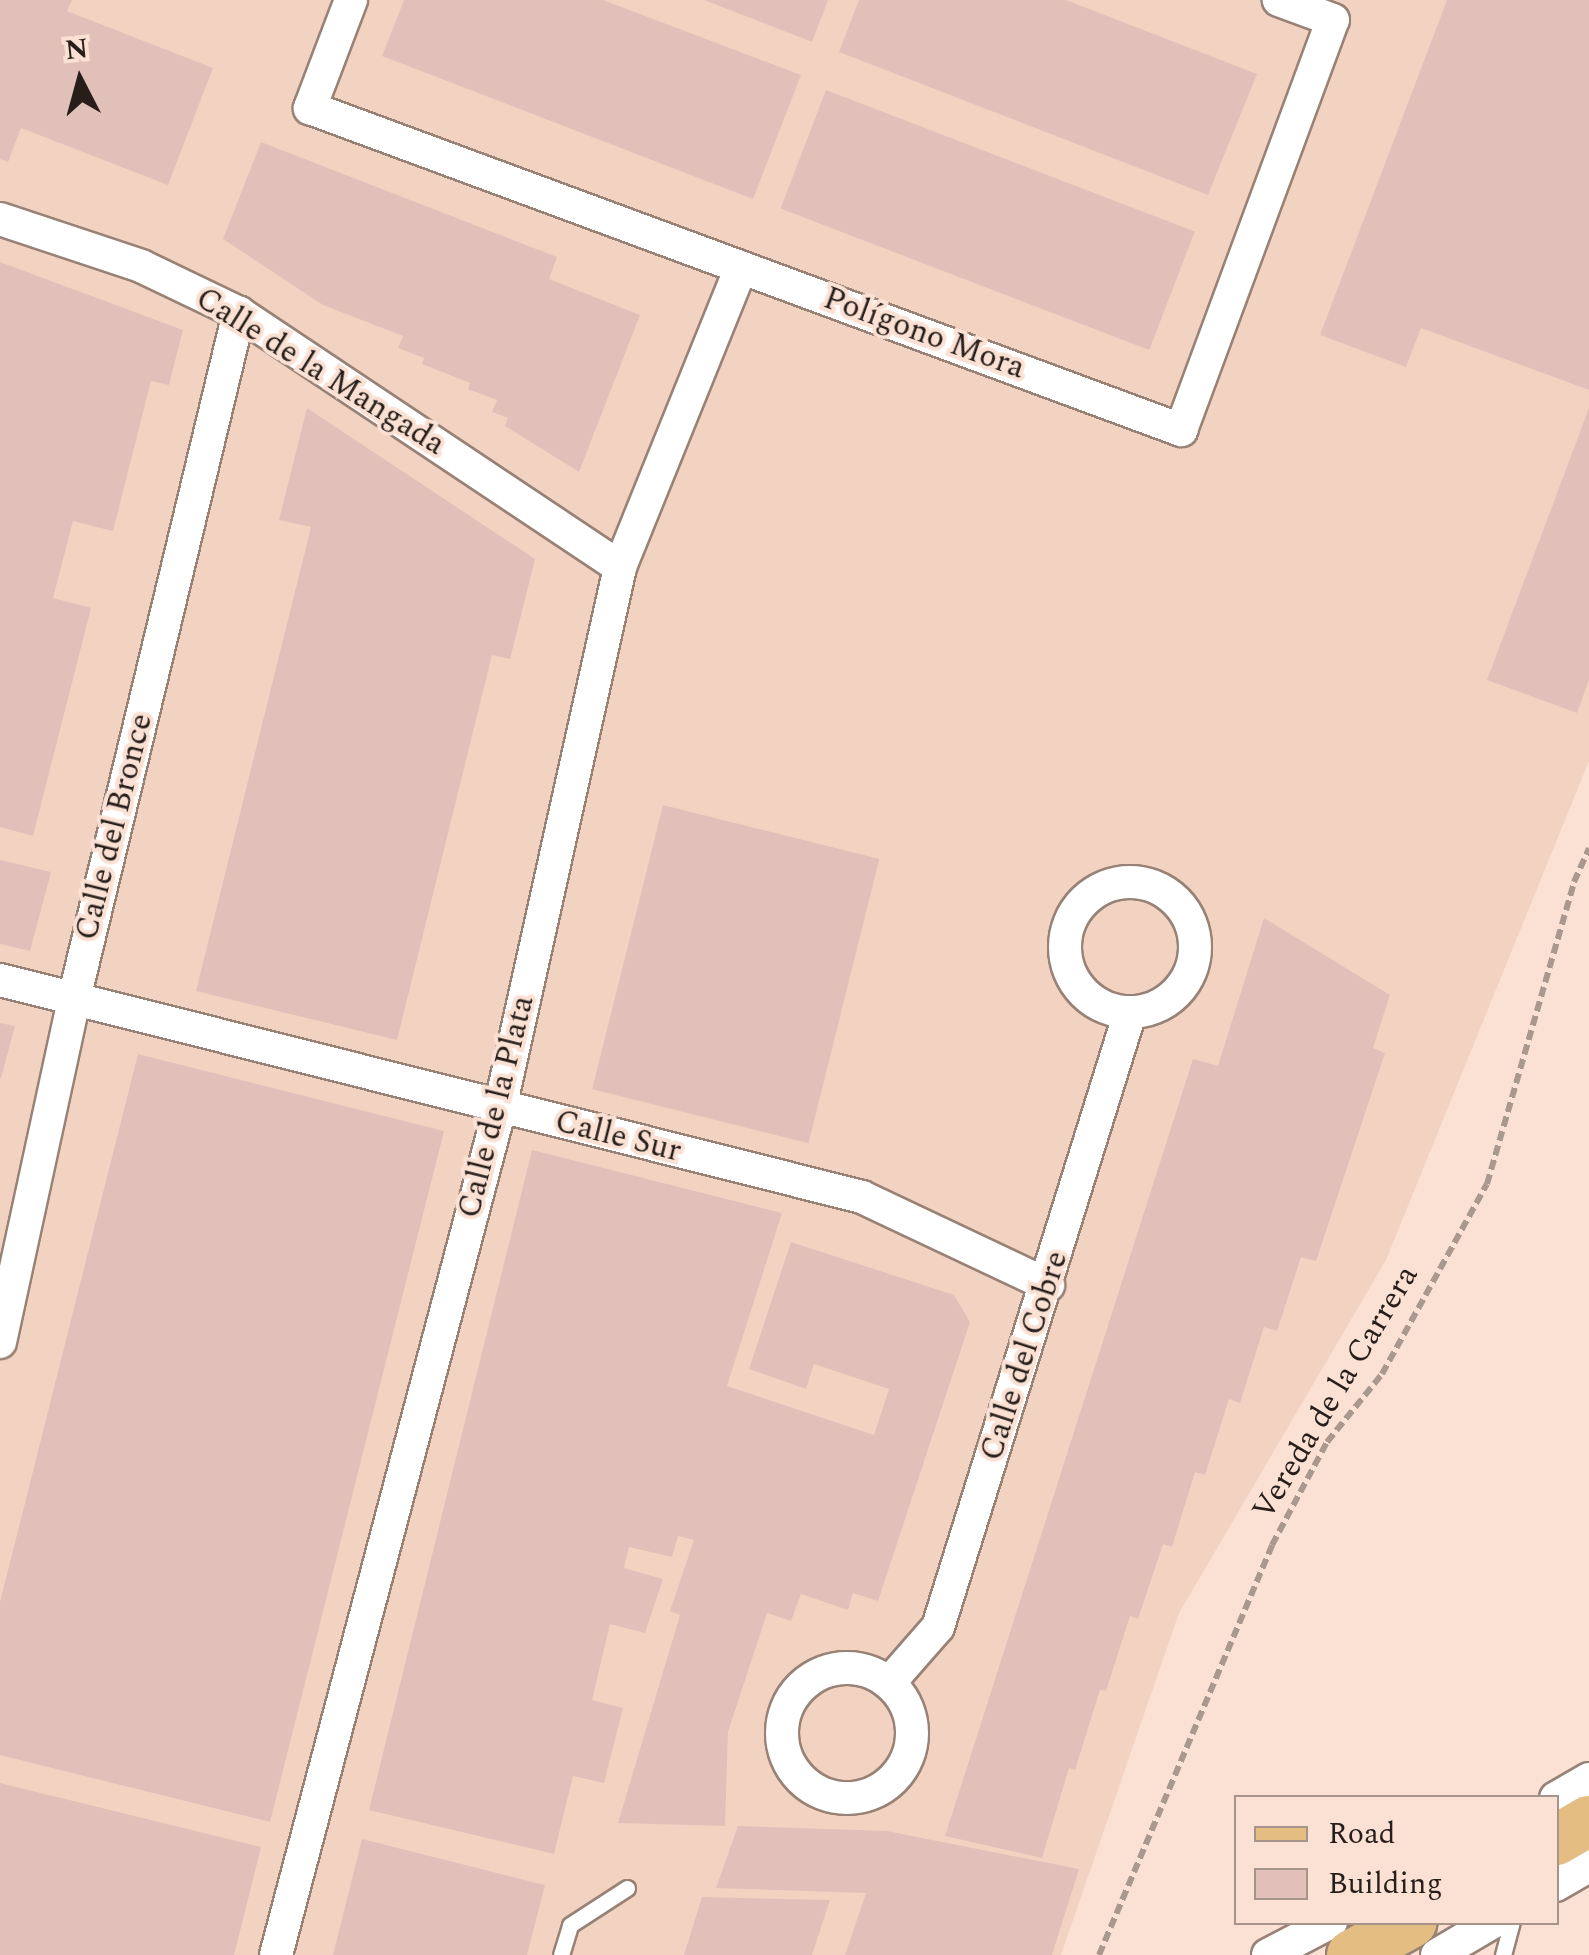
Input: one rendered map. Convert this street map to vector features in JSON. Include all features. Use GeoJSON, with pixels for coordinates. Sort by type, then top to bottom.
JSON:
{"type":"FeatureCollection","features":[{"type":"Feature","properties":{"kind":"main road"},"geometry":{"type":"LineString","coordinates":[[1559,1838],[1589,1820]]}},
{"type":"Feature","properties":{"kind":"main road"},"geometry":{"type":"LineString","coordinates":[[1352,1955],[1407,1925]]}},
{"type":"Feature","properties":{"kind":"street","name":"Polígono Mora"},"geometry":{"type":"LineString","coordinates":[[351,0],[310,108],[1181,430],[1334,20],[1279,0]]}},
{"type":"Feature","properties":{"kind":"street","name":"Calle de la Mangada"},"geometry":{"type":"LineString","coordinates":[[0,219],[141,266],[238,313],[620,567]]}},
{"type":"Feature","properties":{"kind":"street","name":"Calle de la Plata"},"geometry":{"type":"LineString","coordinates":[[276,1955],[500,1108],[620,567],[741,267]]}},
{"type":"Feature","properties":{"kind":"street","name":"Calle del Bronce"},"geometry":{"type":"LineString","coordinates":[[0,1342],[74,999],[238,313]]}},
{"type":"Feature","properties":{"kind":"street"},"geometry":{"type":"LineString","coordinates":[[1132,880],[1160,887],[1183,906],[1195,933],[1195,962],[1182,988],[1158,1006],[1130,1013],[1101,1006],[1078,987],[1066,960],[1066,931],[1079,904],[1102,887],[1132,880]]}},
{"type":"Feature","properties":{"kind":"street","name":"Calle Sur"},"geometry":{"type":"LineString","coordinates":[[0,980],[862,1197],[1048,1285]]}},
{"type":"Feature","properties":{"kind":"street","name":"Calle del Cobre"},"geometry":{"type":"LineString","coordinates":[[889,1682],[938,1627],[1130,1013]]}},
{"type":"Feature","properties":{"kind":"street"},"geometry":{"type":"LineString","coordinates":[[834,1668],[863,1669],[889,1682],[907,1706],[913,1734],[906,1763],[887,1785],[860,1798],[830,1797],[804,1784],[786,1760],[780,1732],[788,1703],[806,1681],[834,1668]]}},
{"type":"Feature","properties":{"kind":"street"},"geometry":{"type":"LineString","coordinates":[[1559,1796],[1589,1778]]}},
{"type":"Feature","properties":{"kind":"street"},"geometry":{"type":"LineString","coordinates":[[1559,1883],[1589,1866]]}},
{"type":"Feature","properties":{"kind":"street"},"geometry":{"type":"LineString","coordinates":[[1268,1955],[1325,1925]]}},
{"type":"Feature","properties":{"kind":"street"},"geometry":{"type":"LineString","coordinates":[[1437,1955],[1488,1925]]}},
{"type":"Feature","properties":{"kind":"lane"},"geometry":{"type":"LineString","coordinates":[[560,1955],[570,1924],[627,1888]]}},
{"type":"Feature","properties":{"kind":"lane"},"geometry":{"type":"LineString","coordinates":[[1503,1955],[1511,1925]]}},
{"type":"Feature","properties":{"kind":"path","name":"Vereda de la Carrera"},"geometry":{"type":"LineString","coordinates":[[1098,1955],[1272,1545],[1327,1442],[1382,1374],[1487,1184],[1574,882],[1589,848]]}},
{"type":"Feature","properties":{"kind":"shaded area"},"geometry":{"type":"Polygon","coordinates":[[[0,0],[1589,0],[1589,761],[1386,1260],[1179,1613],[1061,1955],[0,1955],[0,0]]]}},
{"type":"Feature","properties":{"kind":"building"},"geometry":{"type":"Polygon","coordinates":[[[0,0],[72,0],[67,11],[213,68],[168,185],[21,128],[8,162],[0,159],[0,0]]]}},
{"type":"Feature","properties":{"kind":"building"},"geometry":{"type":"Polygon","coordinates":[[[404,0],[603,0],[801,75],[753,199],[382,56],[404,0]]]}},
{"type":"Feature","properties":{"kind":"building"},"geometry":{"type":"Polygon","coordinates":[[[704,0],[828,0],[812,42],[704,0]]]}},
{"type":"Feature","properties":{"kind":"building"},"geometry":{"type":"Polygon","coordinates":[[[859,0],[1066,0],[1257,74],[1208,195],[839,52],[859,0]]]}},
{"type":"Feature","properties":{"kind":"building"},"geometry":{"type":"Polygon","coordinates":[[[1447,0],[1589,0],[1589,390],[1421,328],[1406,367],[1320,335],[1447,0]]]}},
{"type":"Feature","properties":{"kind":"building"},"geometry":{"type":"Polygon","coordinates":[[[826,90],[1195,232],[1149,350],[780,209],[826,90]]]}},
{"type":"Feature","properties":{"kind":"building"},"geometry":{"type":"Polygon","coordinates":[[[261,142],[557,257],[549,279],[640,315],[579,472],[505,426],[508,418],[492,412],[497,400],[468,389],[470,383],[422,364],[424,358],[398,348],[403,336],[323,305],[223,239],[261,142]]]}},
{"type":"Feature","properties":{"kind":"building"},"geometry":{"type":"Polygon","coordinates":[[[0,262],[183,330],[169,385],[151,381],[113,531],[73,521],[53,598],[91,608],[33,836],[0,827],[0,262]]]}},
{"type":"Feature","properties":{"kind":"building"},"geometry":{"type":"Polygon","coordinates":[[[307,408],[535,559],[510,659],[492,655],[397,1040],[196,991],[311,527],[279,520],[307,408]]]}},
{"type":"Feature","properties":{"kind":"building"},"geometry":{"type":"Polygon","coordinates":[[[1589,408],[1589,680],[1577,713],[1487,680],[1589,408]]]}},
{"type":"Feature","properties":{"kind":"building"},"geometry":{"type":"Polygon","coordinates":[[[663,805],[879,859],[808,1143],[592,1089],[663,805]]]}},
{"type":"Feature","properties":{"kind":"building"},"geometry":{"type":"Polygon","coordinates":[[[0,860],[51,872],[30,951],[0,944],[0,860]]]}},
{"type":"Feature","properties":{"kind":"building"},"geometry":{"type":"Polygon","coordinates":[[[1264,918],[1390,995],[1373,1048],[1385,1053],[1316,1261],[1301,1257],[1277,1331],[1264,1327],[1240,1403],[1229,1399],[1205,1475],[1195,1472],[1172,1547],[1163,1544],[1138,1619],[1130,1616],[1106,1691],[1100,1690],[1075,1770],[1069,1768],[1042,1858],[945,1836],[1193,1059],[1218,1066],[1264,918]]]}},
{"type":"Feature","properties":{"kind":"building"},"geometry":{"type":"Polygon","coordinates":[[[0,1023],[15,1026],[1,1078],[0,1078],[0,1023]]]}},
{"type":"Feature","properties":{"kind":"building"},"geometry":{"type":"Polygon","coordinates":[[[138,1054],[444,1131],[270,1822],[0,1755],[0,1602],[138,1054]]]}},
{"type":"Feature","properties":{"kind":"building"},"geometry":{"type":"Polygon","coordinates":[[[532,1150],[782,1213],[727,1386],[874,1435],[889,1389],[814,1364],[806,1389],[749,1369],[791,1242],[954,1295],[970,1322],[878,1601],[853,1593],[848,1610],[801,1594],[791,1621],[767,1613],[728,1732],[725,1826],[618,1823],[680,1615],[670,1611],[694,1540],[678,1536],[672,1557],[629,1547],[624,1568],[663,1579],[645,1633],[610,1624],[592,1700],[623,1708],[604,1783],[573,1776],[554,1854],[369,1810],[532,1150]]]}},
{"type":"Feature","properties":{"kind":"building"},"geometry":{"type":"Polygon","coordinates":[[[0,1783],[261,1847],[234,1955],[0,1955],[0,1783]]]}},
{"type":"Feature","properties":{"kind":"building"},"geometry":{"type":"Polygon","coordinates":[[[738,1826],[887,1831],[1079,1869],[1052,1955],[845,1955],[866,1893],[716,1888],[738,1826]]]}},
{"type":"Feature","properties":{"kind":"building"},"geometry":{"type":"Polygon","coordinates":[[[362,1839],[545,1885],[527,1955],[333,1955],[362,1839]]]}},
{"type":"Feature","properties":{"kind":"building"},"geometry":{"type":"Polygon","coordinates":[[[702,1897],[830,1900],[812,1955],[684,1955],[702,1897]]]}}]}
